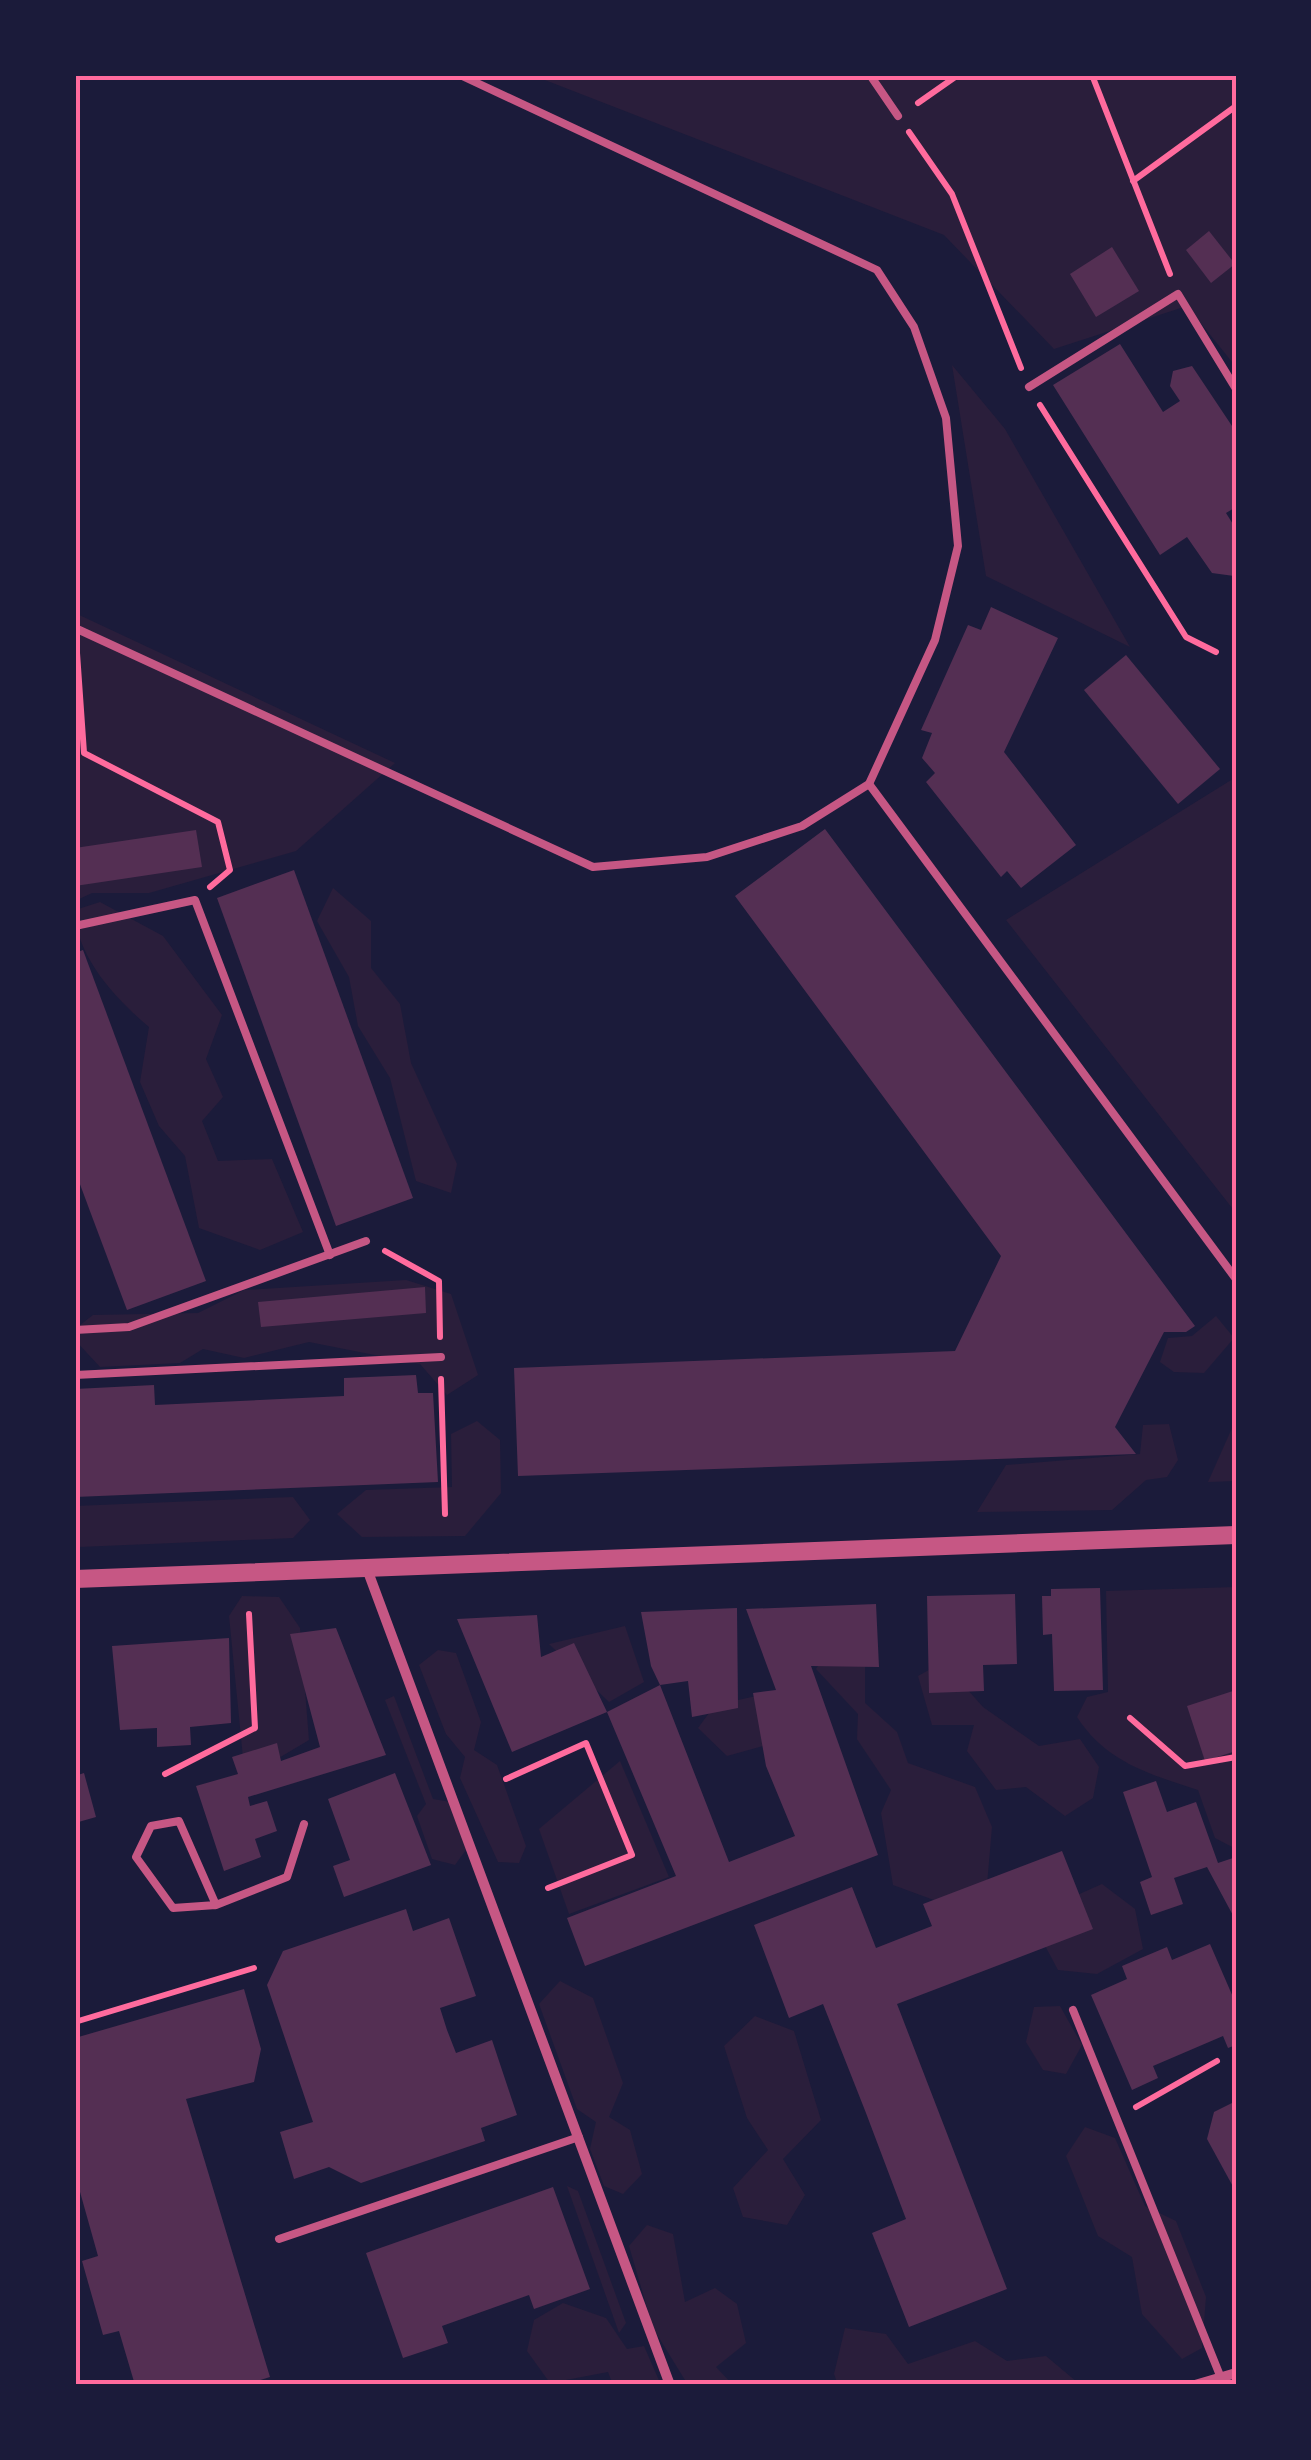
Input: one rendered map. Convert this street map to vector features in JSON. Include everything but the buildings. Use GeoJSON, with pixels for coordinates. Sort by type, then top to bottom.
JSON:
{"type":"FeatureCollection","features":[{"type":"Feature","properties":{"kind":"street"},"geometry":{"type":"LineString","coordinates":[[75,1579],[1236,1536]]}},
{"type":"Feature","properties":{"kind":"street"},"geometry":{"type":"LineString","coordinates":[[367,1569],[670,2385]]}},
{"type":"Feature","properties":{"kind":"street"},"geometry":{"type":"LineString","coordinates":[[1194,2385],[1236,2374]]}},
{"type":"Feature","properties":{"kind":"lane"},"geometry":{"type":"LineString","coordinates":[[75,628],[593,867],[708,857],[802,826],[869,784],[935,640],[958,546],[946,418],[914,326],[877,270],[460,75]]}},
{"type":"Feature","properties":{"kind":"lane"},"geometry":{"type":"LineString","coordinates":[[870,75],[898,116]]}},
{"type":"Feature","properties":{"kind":"lane"},"geometry":{"type":"LineString","coordinates":[[1029,387],[1178,294],[1236,389]]}},
{"type":"Feature","properties":{"kind":"lane"},"geometry":{"type":"LineString","coordinates":[[869,784],[1236,1279]]}},
{"type":"Feature","properties":{"kind":"lane"},"geometry":{"type":"LineString","coordinates":[[75,926],[196,900],[330,1254]]}},
{"type":"Feature","properties":{"kind":"lane"},"geometry":{"type":"LineString","coordinates":[[75,1330],[130,1327],[366,1241]]}},
{"type":"Feature","properties":{"kind":"lane"},"geometry":{"type":"LineString","coordinates":[[75,1375],[441,1357]]}},
{"type":"Feature","properties":{"kind":"lane"},"geometry":{"type":"LineString","coordinates":[[216,1905],[179,1821],[151,1826],[136,1858],[173,1908],[216,1905],[287,1877],[304,1824]]}},
{"type":"Feature","properties":{"kind":"lane"},"geometry":{"type":"LineString","coordinates":[[1073,2010],[1222,2378]]}},
{"type":"Feature","properties":{"kind":"lane"},"geometry":{"type":"LineString","coordinates":[[279,2239],[579,2137]]}},
{"type":"Feature","properties":{"kind":"path"},"geometry":{"type":"LineString","coordinates":[[958,75],[898,116],[952,194],[1029,387],[1186,637],[1235,662]]}},
{"type":"Feature","properties":{"kind":"path"},"geometry":{"type":"LineString","coordinates":[[1092,75],[1178,294]]}},
{"type":"Feature","properties":{"kind":"path"},"geometry":{"type":"LineString","coordinates":[[1133,181],[1236,106]]}},
{"type":"Feature","properties":{"kind":"path"},"geometry":{"type":"LineString","coordinates":[[87,634],[76,656],[84,753],[218,822],[230,870],[196,900]]}},
{"type":"Feature","properties":{"kind":"path"},"geometry":{"type":"LineString","coordinates":[[165,1774],[255,1728],[249,1614]]}},
{"type":"Feature","properties":{"kind":"path"},"geometry":{"type":"LineString","coordinates":[[1130,1718],[1186,1766],[1236,1757]]}},
{"type":"Feature","properties":{"kind":"path"},"geometry":{"type":"LineString","coordinates":[[506,1779],[586,1743],[632,1855],[548,1888]]}},
{"type":"Feature","properties":{"kind":"path"},"geometry":{"type":"LineString","coordinates":[[75,2022],[254,1968]]}},
{"type":"Feature","properties":{"kind":"path"},"geometry":{"type":"LineString","coordinates":[[1117,2117],[1217,2061]]}},
{"type":"Feature","properties":{"kind":"shaded area"},"geometry":{"type":"Polygon","coordinates":[[[532,75],[1236,75],[1236,367],[1187,306],[1054,349],[944,235],[532,75]]]}},
{"type":"Feature","properties":{"kind":"shaded area"},"geometry":{"type":"Polygon","coordinates":[[[952,365],[1005,429],[1130,647],[986,576],[952,365]]]}},
{"type":"Feature","properties":{"kind":"shaded area"},"geometry":{"type":"Polygon","coordinates":[[[75,613],[395,763],[296,851],[149,893],[92,893],[75,901],[75,613]]]}},
{"type":"Feature","properties":{"kind":"shaded area"},"geometry":{"type":"Polygon","coordinates":[[[1236,777],[1236,1213],[1006,920],[1236,777]]]}},
{"type":"Feature","properties":{"kind":"shaded area"},"geometry":{"type":"Polygon","coordinates":[[[333,888],[371,921],[371,968],[400,1004],[411,1063],[457,1164],[451,1193],[416,1181],[390,1078],[358,1026],[349,977],[317,921],[333,888]]]}},
{"type":"Feature","properties":{"kind":"shaded area"},"geometry":{"type":"Polygon","coordinates":[[[100,902],[163,936],[222,1015],[206,1059],[223,1097],[202,1121],[218,1161],[272,1159],[303,1232],[260,1250],[199,1228],[185,1156],[159,1126],[140,1082],[149,1027],[100,975],[82,944],[75,910],[100,902]]]}},
{"type":"Feature","properties":{"kind":"shaded area"},"geometry":{"type":"Polygon","coordinates":[[[406,1280],[451,1294],[478,1375],[447,1395],[420,1364],[309,1342],[244,1358],[203,1349],[180,1363],[100,1367],[75,1340],[75,1329],[93,1315],[198,1313],[244,1290],[406,1280]]]}},
{"type":"Feature","properties":{"kind":"shaded area"},"geometry":{"type":"Polygon","coordinates":[[[1216,1316],[1234,1338],[1204,1373],[1174,1372],[1160,1362],[1168,1338],[1192,1336],[1216,1316]]]}},
{"type":"Feature","properties":{"kind":"shaded area"},"geometry":{"type":"Polygon","coordinates":[[[1236,1419],[1236,1481],[1208,1482],[1236,1419]]]}},
{"type":"Feature","properties":{"kind":"shaded area"},"geometry":{"type":"Polygon","coordinates":[[[477,1421],[500,1440],[501,1493],[465,1536],[362,1537],[337,1514],[366,1490],[452,1487],[451,1434],[477,1421]]]}},
{"type":"Feature","properties":{"kind":"shaded area"},"geometry":{"type":"Polygon","coordinates":[[[1169,1424],[1178,1460],[1167,1477],[1146,1480],[1112,1510],[977,1512],[1006,1465],[1140,1454],[1143,1425],[1169,1424]]]}},
{"type":"Feature","properties":{"kind":"shaded area"},"geometry":{"type":"Polygon","coordinates":[[[293,1497],[310,1520],[293,1538],[79,1547],[75,1543],[75,1506],[293,1497]]]}},
{"type":"Feature","properties":{"kind":"shaded area"},"geometry":{"type":"Polygon","coordinates":[[[1236,1587],[1236,1849],[1215,1838],[1198,1790],[1146,1772],[1115,1756],[1077,1717],[1087,1697],[1108,1692],[1106,1591],[1236,1587]]]}},
{"type":"Feature","properties":{"kind":"shaded area"},"geometry":{"type":"Polygon","coordinates":[[[242,1596],[279,1597],[300,1628],[309,1740],[245,1778],[229,1616],[242,1596]]]}},
{"type":"Feature","properties":{"kind":"shaded area"},"geometry":{"type":"Polygon","coordinates":[[[625,1626],[644,1682],[609,1702],[549,1644],[625,1626]]]}},
{"type":"Feature","properties":{"kind":"shaded area"},"geometry":{"type":"Polygon","coordinates":[[[829,1648],[865,1665],[865,1703],[897,1732],[908,1763],[975,1787],[992,1827],[987,1885],[942,1903],[893,1885],[881,1813],[891,1790],[857,1739],[858,1714],[816,1669],[829,1648]]]}},
{"type":"Feature","properties":{"kind":"shaded area"},"geometry":{"type":"Polygon","coordinates":[[[438,1650],[456,1653],[481,1722],[474,1750],[497,1765],[526,1846],[519,1863],[498,1862],[460,1778],[465,1757],[446,1734],[419,1665],[438,1650]]]}},
{"type":"Feature","properties":{"kind":"shaded area"},"geometry":{"type":"Polygon","coordinates":[[[943,1662],[983,1707],[1039,1746],[1080,1739],[1099,1767],[1093,1798],[1065,1816],[1026,1787],[996,1790],[967,1751],[974,1725],[932,1725],[918,1676],[943,1662]]]}},
{"type":"Feature","properties":{"kind":"shaded area"},"geometry":{"type":"Polygon","coordinates":[[[761,1695],[774,1743],[727,1756],[698,1728],[715,1705],[761,1695]]]}},
{"type":"Feature","properties":{"kind":"shaded area"},"geometry":{"type":"Polygon","coordinates":[[[394,1696],[433,1799],[451,1802],[468,1847],[455,1865],[432,1859],[417,1816],[426,1804],[385,1700],[394,1696]]]}},
{"type":"Feature","properties":{"kind":"shaded area"},"geometry":{"type":"Polygon","coordinates":[[[620,1761],[669,1877],[569,1914],[539,1829],[620,1761]]]}},
{"type":"Feature","properties":{"kind":"shaded area"},"geometry":{"type":"Polygon","coordinates":[[[1102,1884],[1135,1909],[1143,1949],[1097,1974],[1058,1970],[1042,1940],[1066,1900],[1102,1884]]]}},
{"type":"Feature","properties":{"kind":"shaded area"},"geometry":{"type":"Polygon","coordinates":[[[560,1981],[593,1998],[623,2083],[609,2117],[630,2130],[642,2174],[623,2194],[604,2186],[590,2149],[596,2122],[577,2109],[539,2004],[560,1981]]]}},
{"type":"Feature","properties":{"kind":"shaded area"},"geometry":{"type":"Polygon","coordinates":[[[1060,2006],[1082,2045],[1066,2074],[1043,2070],[1026,2042],[1034,2007],[1060,2006]]]}},
{"type":"Feature","properties":{"kind":"shaded area"},"geometry":{"type":"Polygon","coordinates":[[[755,2016],[794,2031],[821,2120],[783,2159],[805,2195],[787,2225],[743,2217],[733,2188],[768,2150],[747,2118],[724,2046],[755,2016]]]}},
{"type":"Feature","properties":{"kind":"shaded area"},"geometry":{"type":"Polygon","coordinates":[[[1085,2127],[1115,2138],[1145,2206],[1176,2221],[1206,2297],[1202,2348],[1182,2359],[1142,2314],[1132,2257],[1098,2236],[1066,2156],[1085,2127]]]}},
{"type":"Feature","properties":{"kind":"shaded area"},"geometry":{"type":"Polygon","coordinates":[[[567,2186],[578,2191],[626,2323],[619,2333],[567,2186]]]}},
{"type":"Feature","properties":{"kind":"shaded area"},"geometry":{"type":"Polygon","coordinates":[[[647,2225],[673,2234],[685,2302],[715,2288],[737,2304],[746,2343],[716,2367],[733,2385],[688,2385],[653,2328],[629,2246],[647,2225]]]}},
{"type":"Feature","properties":{"kind":"shaded area"},"geometry":{"type":"Polygon","coordinates":[[[563,2303],[606,2318],[627,2349],[644,2346],[661,2385],[613,2385],[608,2372],[550,2383],[527,2351],[534,2320],[563,2303]]]}},
{"type":"Feature","properties":{"kind":"shaded area"},"geometry":{"type":"Polygon","coordinates":[[[845,2328],[886,2334],[908,2364],[975,2341],[1007,2361],[1046,2356],[1077,2382],[838,2385],[834,2374],[845,2328]]]}}]}
